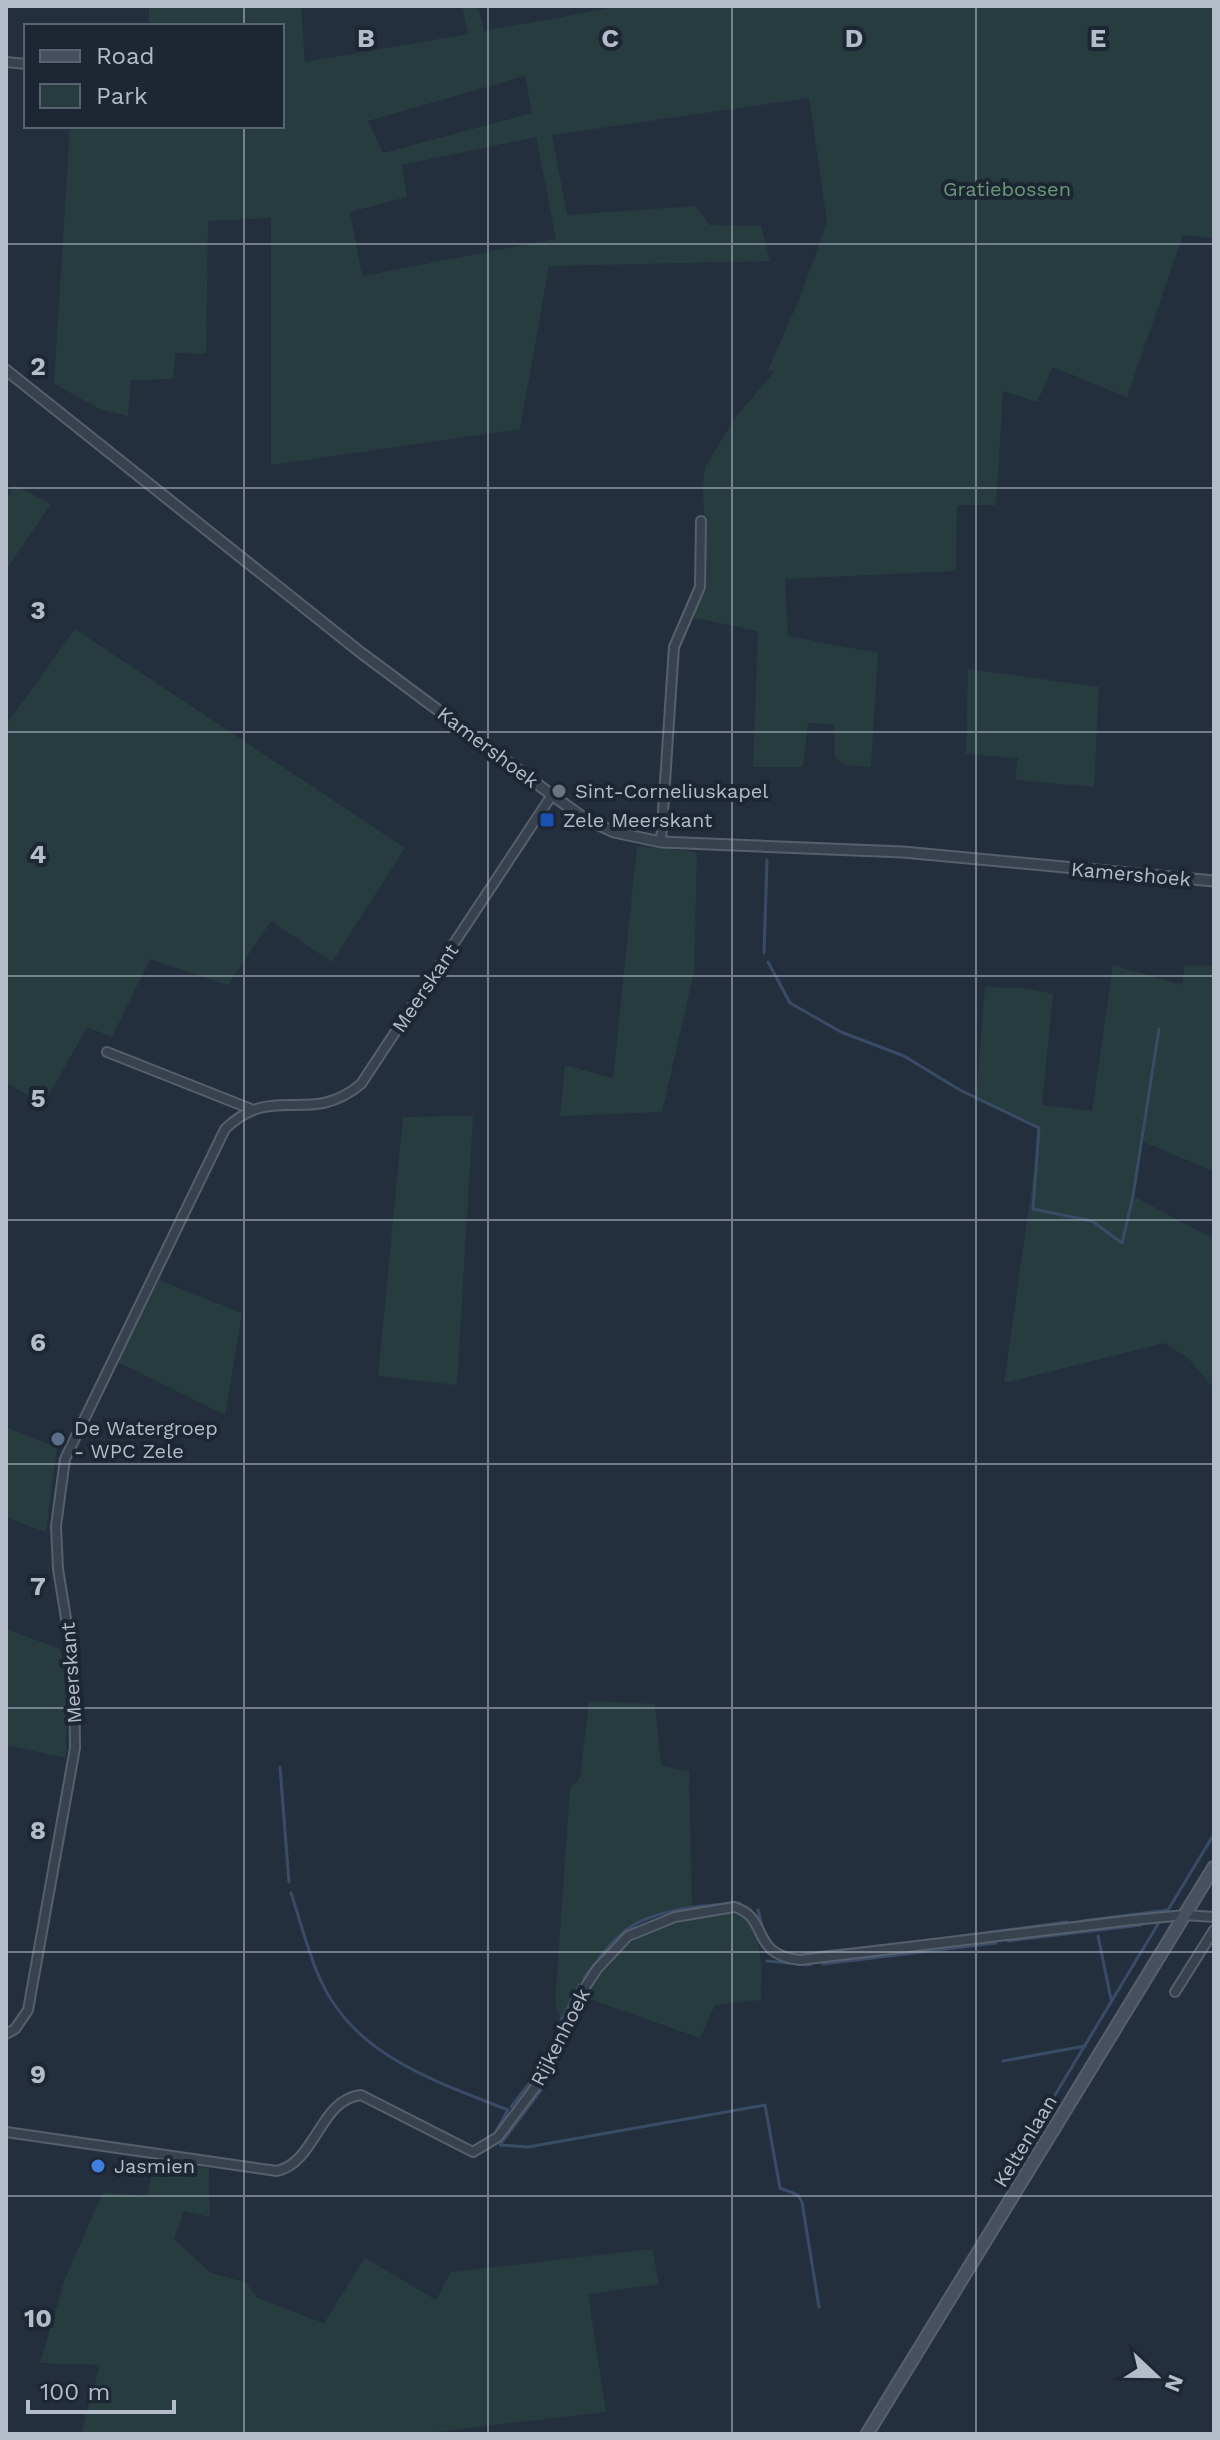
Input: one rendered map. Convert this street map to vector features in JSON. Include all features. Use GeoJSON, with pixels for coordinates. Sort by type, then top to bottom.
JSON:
{"type":"FeatureCollection","features":[{"type":"Feature","properties":{"kind":"main road","name":"Keltenlaan"},"geometry":{"type":"LineString","coordinates":[[867,2434],[1214,1867]]}},
{"type":"Feature","properties":{"kind":"street","name":"Kamershoek"},"geometry":{"type":"LineString","coordinates":[[6,370],[360,652],[584,818],[614,832],[661,842],[903,852],[1214,881]]}},
{"type":"Feature","properties":{"kind":"street"},"geometry":{"type":"LineString","coordinates":[[661,842],[674,647],[700,587],[701,521]]}},
{"type":"Feature","properties":{"kind":"street","name":"Meerskant"},"geometry":{"type":"LineString","coordinates":[[6,2034],[15,2029],[28,2010],[75,1748],[74,1668],[58,1569],[56,1526],[65,1459],[225,1129],[251,1109],[270,1104],[314,1107],[331,1103],[361,1084],[552,795]]}},
{"type":"Feature","properties":{"kind":"street","name":"Meerskant"},"geometry":{"type":"LineString","coordinates":[[107,1052],[251,1109]]}},
{"type":"Feature","properties":{"kind":"street","name":"Rijkenhoek"},"geometry":{"type":"LineString","coordinates":[[6,2132],[277,2171],[297,2161],[337,2107],[350,2096],[361,2095],[473,2152],[498,2137],[537,2085],[597,1969],[628,1936],[650,1924],[734,1907],[746,1910],[765,1946],[787,1959],[800,1960],[1185,1915]]}},
{"type":"Feature","properties":{"kind":"street"},"geometry":{"type":"LineString","coordinates":[[1185,1915],[1214,1917]]}},
{"type":"Feature","properties":{"kind":"street"},"geometry":{"type":"LineString","coordinates":[[1175,1992],[1214,1930]]}},
{"type":"Feature","properties":{"kind":"green space","name":"Gratiebossen"},"geometry":{"type":"Polygon","coordinates":[[[149,6],[301,6],[305,62],[468,34],[462,6],[478,6],[484,31],[622,6],[1214,6],[1214,238],[1183,235],[1127,397],[1053,367],[1037,402],[1003,391],[996,505],[957,505],[956,571],[785,579],[788,636],[878,653],[871,767],[846,765],[835,758],[834,724],[808,723],[803,767],[753,767],[758,631],[690,617],[706,577],[705,467],[735,418],[774,372],[768,370],[801,295],[827,222],[809,98],[552,135],[567,215],[695,206],[710,225],[761,226],[770,261],[549,266],[520,429],[271,465],[271,218],[208,221],[206,354],[175,353],[173,379],[131,380],[128,416],[100,409],[54,384],[70,128],[284,128],[284,24],[149,24],[149,6]],[[525,76],[368,121],[383,153],[532,113],[525,76]],[[536,137],[402,165],[407,197],[350,212],[362,276],[556,239],[536,137]]]}},
{"type":"Feature","properties":{"kind":"green space"},"geometry":{"type":"Polygon","coordinates":[[[14,485],[51,504],[6,570],[6,502],[14,485]]]}},
{"type":"Feature","properties":{"kind":"green space"},"geometry":{"type":"Polygon","coordinates":[[[75,629],[405,848],[332,962],[271,921],[228,985],[150,959],[112,1037],[87,1027],[44,1104],[6,1083],[6,725],[75,629]]]}},
{"type":"Feature","properties":{"kind":"green space"},"geometry":{"type":"Polygon","coordinates":[[[968,669],[1099,687],[1094,787],[1015,780],[1018,758],[966,754],[968,669]]]}},
{"type":"Feature","properties":{"kind":"green space"},"geometry":{"type":"Polygon","coordinates":[[[637,846],[697,852],[694,972],[662,1112],[560,1116],[565,1065],[613,1078],[637,846]]]}},
{"type":"Feature","properties":{"kind":"green space"},"geometry":{"type":"Polygon","coordinates":[[[1113,965],[1182,985],[1185,965],[1214,966],[1214,1171],[1143,1142],[1133,1196],[1214,1239],[1214,1389],[1188,1358],[1164,1343],[1004,1383],[1040,1129],[976,1100],[985,987],[1024,988],[1053,994],[1042,1105],[1092,1111],[1113,965]]]}},
{"type":"Feature","properties":{"kind":"green space"},"geometry":{"type":"Polygon","coordinates":[[[473,1116],[457,1385],[378,1376],[403,1117],[473,1116]]]}},
{"type":"Feature","properties":{"kind":"green space"},"geometry":{"type":"Polygon","coordinates":[[[159,1280],[242,1313],[225,1415],[118,1362],[159,1280]]]}},
{"type":"Feature","properties":{"kind":"green space"},"geometry":{"type":"Polygon","coordinates":[[[6,1427],[57,1448],[46,1532],[6,1517],[6,1427]]]}},
{"type":"Feature","properties":{"kind":"green space"},"geometry":{"type":"Polygon","coordinates":[[[6,1629],[60,1649],[67,1682],[66,1758],[6,1745],[6,1629]]]}},
{"type":"Feature","properties":{"kind":"green space"},"geometry":{"type":"Polygon","coordinates":[[[589,1701],[655,1704],[661,1766],[689,1771],[692,1907],[644,1922],[609,1945],[583,1978],[562,2024],[555,2003],[570,1788],[580,1778],[589,1701]]]}},
{"type":"Feature","properties":{"kind":"green space"},"geometry":{"type":"Polygon","coordinates":[[[720,1913],[745,1916],[756,1935],[762,1978],[761,2000],[715,2005],[700,2038],[584,1997],[598,1975],[626,1946],[657,1929],[720,1913]]]}},
{"type":"Feature","properties":{"kind":"green space"},"geometry":{"type":"Polygon","coordinates":[[[154,2162],[209,2168],[210,2217],[184,2211],[174,2239],[211,2273],[246,2282],[257,2298],[324,2323],[365,2258],[436,2300],[451,2272],[652,2249],[659,2284],[588,2294],[606,2412],[418,2434],[81,2434],[100,2365],[40,2363],[65,2279],[103,2192],[147,2197],[154,2162]]]}},
{"type":"Feature","properties":{"kind":"waterway"},"geometry":{"type":"LineString","coordinates":[[764,953],[767,860]]}},
{"type":"Feature","properties":{"kind":"waterway"},"geometry":{"type":"LineString","coordinates":[[768,962],[790,1003],[841,1032],[904,1056],[960,1090],[1039,1128],[1033,1209],[1092,1221],[1122,1243],[1133,1196],[1159,1029]]}},
{"type":"Feature","properties":{"kind":"waterway"},"geometry":{"type":"LineString","coordinates":[[280,1767],[289,1882]]}},
{"type":"Feature","properties":{"kind":"waterway"},"geometry":{"type":"LineString","coordinates":[[1082,1921],[1168,1910],[1214,1834]]}},
{"type":"Feature","properties":{"kind":"waterway"},"geometry":{"type":"LineString","coordinates":[[291,1893],[316,1971],[336,2007],[355,2029],[401,2063],[454,2089],[508,2110],[493,2137]]}},
{"type":"Feature","properties":{"kind":"waterway"},"geometry":{"type":"LineString","coordinates":[[584,1978],[603,1953],[636,1924],[664,1913],[740,1903]]}},
{"type":"Feature","properties":{"kind":"waterway"},"geometry":{"type":"LineString","coordinates":[[758,1910],[763,1930]]}},
{"type":"Feature","properties":{"kind":"waterway"},"geometry":{"type":"LineString","coordinates":[[940,1939],[1067,1922]]}},
{"type":"Feature","properties":{"kind":"waterway"},"geometry":{"type":"LineString","coordinates":[[1049,2105],[1158,1924]]}},
{"type":"Feature","properties":{"kind":"waterway"},"geometry":{"type":"LineString","coordinates":[[1008,1941],[1141,1925]]}},
{"type":"Feature","properties":{"kind":"waterway"},"geometry":{"type":"LineString","coordinates":[[1098,1936],[1111,1999]]}},
{"type":"Feature","properties":{"kind":"waterway"},"geometry":{"type":"LineString","coordinates":[[823,1964],[996,1943]]}},
{"type":"Feature","properties":{"kind":"waterway"},"geometry":{"type":"LineString","coordinates":[[794,1955],[890,1945]]}},
{"type":"Feature","properties":{"kind":"waterway"},"geometry":{"type":"LineString","coordinates":[[767,1961],[810,1965]]}},
{"type":"Feature","properties":{"kind":"waterway"},"geometry":{"type":"LineString","coordinates":[[561,2021],[579,1985]]}},
{"type":"Feature","properties":{"kind":"waterway"},"geometry":{"type":"LineString","coordinates":[[554,2070],[586,1999]]}},
{"type":"Feature","properties":{"kind":"waterway"},"geometry":{"type":"LineString","coordinates":[[543,2064],[556,2034]]}},
{"type":"Feature","properties":{"kind":"waterway"},"geometry":{"type":"LineString","coordinates":[[1003,2061],[1085,2046]]}},
{"type":"Feature","properties":{"kind":"waterway"},"geometry":{"type":"LineString","coordinates":[[511,2107],[538,2072]]}},
{"type":"Feature","properties":{"kind":"waterway"},"geometry":{"type":"LineString","coordinates":[[500,2145],[547,2082]]}},
{"type":"Feature","properties":{"kind":"waterway"},"geometry":{"type":"LineString","coordinates":[[500,2145],[528,2147],[765,2105],[780,2188],[798,2195],[802,2202],[819,2307]]}},
{"type":"Feature","properties":{"kind":"place","name":"Sint-Corneliuskapel"},"geometry":{"type":"Point","coordinates":[559,791]}},
{"type":"Feature","properties":{"kind":"place","name":"Zele Meerskant"},"geometry":{"type":"Point","coordinates":[547,820]}},
{"type":"Feature","properties":{"kind":"place","name":"De Watergroep - WPC Zele"},"geometry":{"type":"Point","coordinates":[58,1439]}},
{"type":"Feature","properties":{"kind":"place","name":"Jasmien"},"geometry":{"type":"Point","coordinates":[98,2166]}}]}
